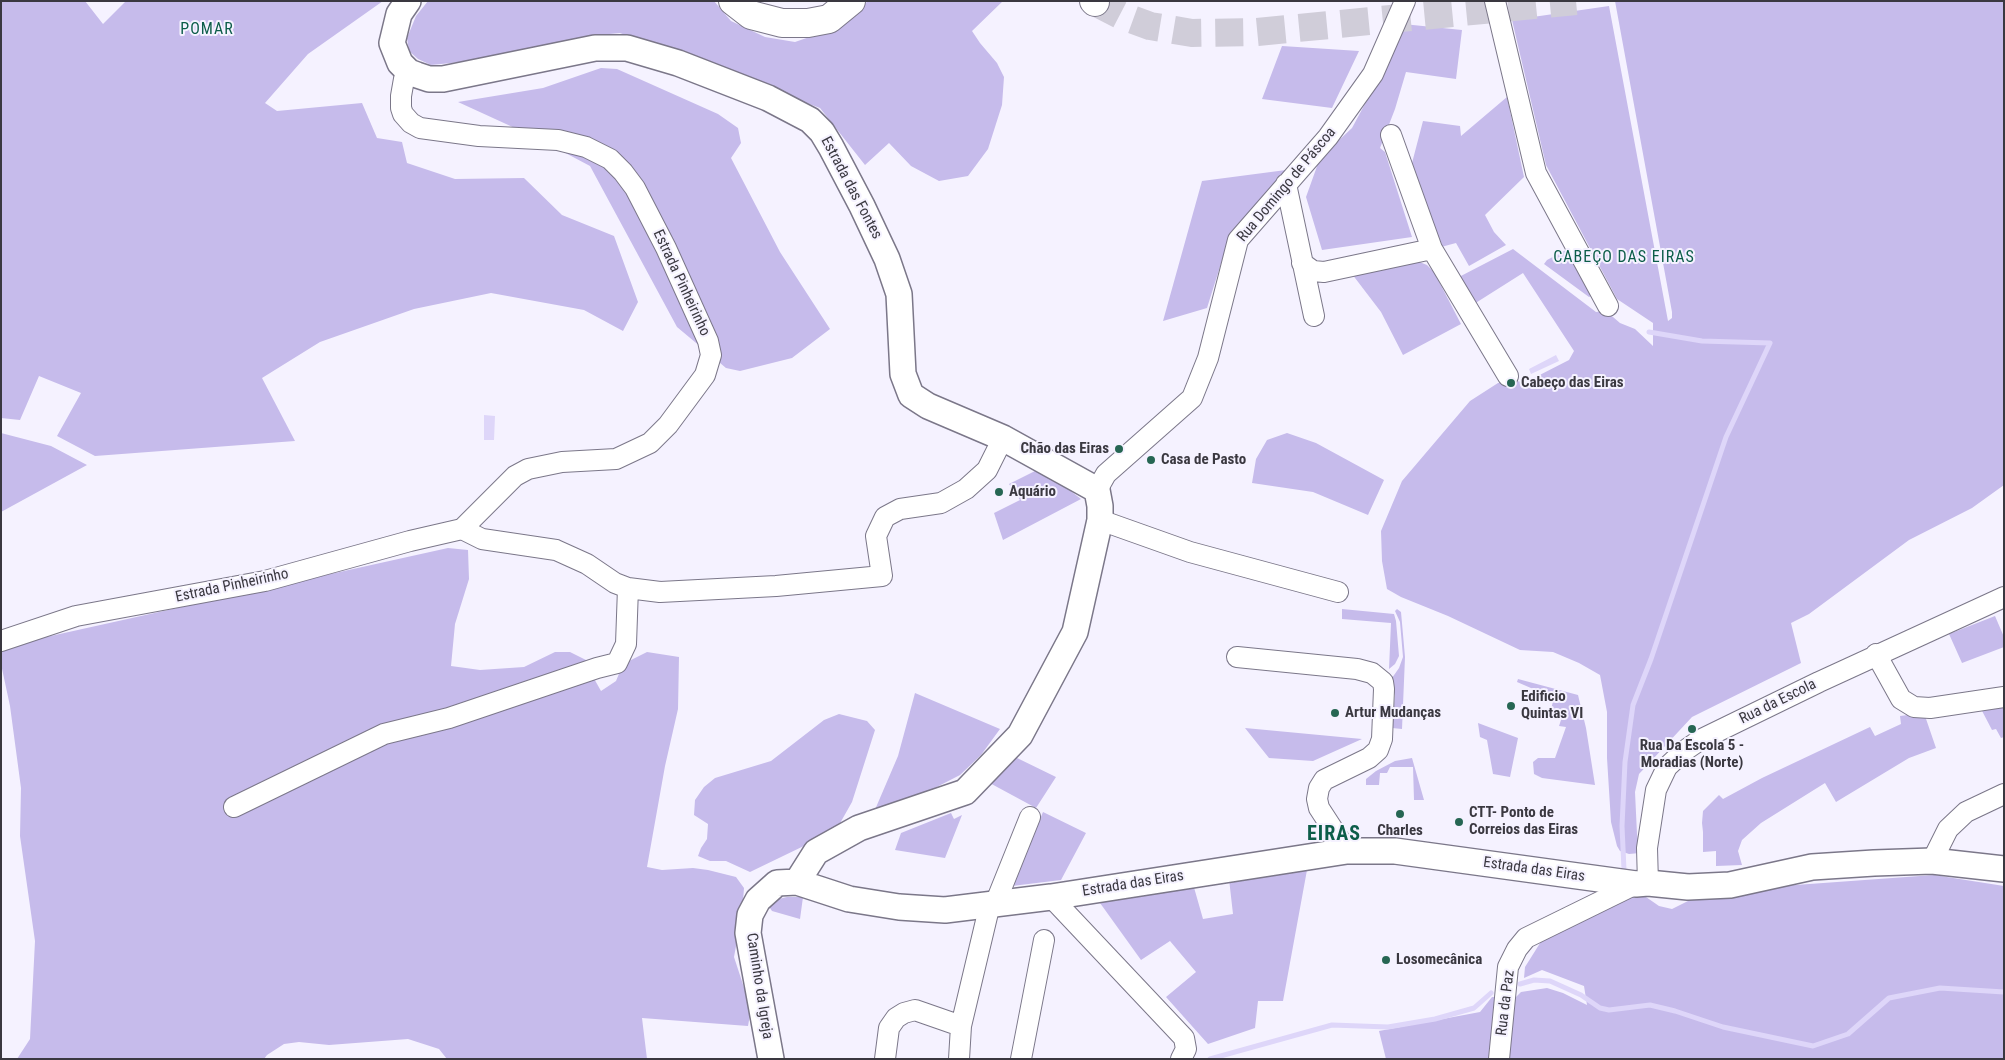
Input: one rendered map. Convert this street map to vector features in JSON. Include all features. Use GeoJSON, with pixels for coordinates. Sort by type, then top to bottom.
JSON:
{"type":"FeatureCollection","features":[{"type":"Feature","properties":{"kind":"main road"},"geometry":{"type":"LineString","coordinates":[[732,1],[751,15],[782,22],[808,23],[829,19],[851,1]]}},
{"type":"Feature","properties":{"kind":"main road"},"geometry":{"type":"LineString","coordinates":[[782,22],[819,1]]}},
{"type":"Feature","properties":{"kind":"street"},"geometry":{"type":"LineString","coordinates":[[408,1],[399,14],[392,43],[400,64],[409,72]]}},
{"type":"Feature","properties":{"kind":"street","name":"Rua Domingo de Páscoa"},"geometry":{"type":"LineString","coordinates":[[1097,490],[1106,474],[1192,398],[1208,358],[1238,240],[1328,137],[1373,74],[1404,1]]}},
{"type":"Feature","properties":{"kind":"street"},"geometry":{"type":"LineString","coordinates":[[1494,1],[1536,173],[1608,306]]}},
{"type":"Feature","properties":{"kind":"street","name":"Estrada das Fontes"},"geometry":{"type":"LineString","coordinates":[[409,72],[429,79],[443,79],[595,48],[627,48],[678,64],[768,98],[810,120],[822,132],[862,206],[887,259],[899,294],[903,374],[911,395],[928,406],[1003,438],[1097,490]]}},
{"type":"Feature","properties":{"kind":"street","name":"Estrada Pinheirinho"},"geometry":{"type":"LineString","coordinates":[[1,641],[76,616],[265,581],[410,541],[462,529],[515,476],[528,469],[562,462],[616,459],[650,443],[668,424],[705,374],[711,355],[708,341],[666,248],[634,188],[623,172],[610,159],[586,147],[558,140],[479,136],[420,128],[410,123],[401,108],[404,79],[409,72]]}},
{"type":"Feature","properties":{"kind":"street"},"geometry":{"type":"LineString","coordinates":[[1392,135],[1432,249],[1508,376]]}},
{"type":"Feature","properties":{"kind":"street"},"geometry":{"type":"LineString","coordinates":[[1286,184],[1314,316]]}},
{"type":"Feature","properties":{"kind":"street"},"geometry":{"type":"LineString","coordinates":[[1302,263],[1313,271],[1324,272],[1432,249]]}},
{"type":"Feature","properties":{"kind":"street"},"geometry":{"type":"LineString","coordinates":[[462,529],[482,539],[556,550],[587,564],[615,583],[628,588],[660,592],[776,586],[882,576],[876,536],[885,517],[900,509],[941,503],[966,489],[987,470],[1003,438]]}},
{"type":"Feature","properties":{"kind":"street"},"geometry":{"type":"LineString","coordinates":[[797,882],[816,852],[859,828],[965,792],[1020,734],[1075,632],[1100,520],[1097,490]]}},
{"type":"Feature","properties":{"kind":"street"},"geometry":{"type":"LineString","coordinates":[[1100,520],[1190,552],[1338,592]]}},
{"type":"Feature","properties":{"kind":"street"},"geometry":{"type":"LineString","coordinates":[[234,807],[384,734],[448,718],[617,663],[626,644],[628,588]]}},
{"type":"Feature","properties":{"kind":"street","name":"Rua da Escola"},"geometry":{"type":"LineString","coordinates":[[1642,883],[1656,790],[1667,767],[1700,740],[1876,654],[2004,597]]}},
{"type":"Feature","properties":{"kind":"street"},"geometry":{"type":"LineString","coordinates":[[1876,654],[1901,699],[1914,707],[1930,708],[2004,697]]}},
{"type":"Feature","properties":{"kind":"street"},"geometry":{"type":"LineString","coordinates":[[1237,657],[1357,669],[1372,673],[1383,682],[1382,739],[1378,750],[1369,758],[1324,780],[1319,788],[1317,799],[1319,808],[1347,851]]}},
{"type":"Feature","properties":{"kind":"street"},"geometry":{"type":"LineString","coordinates":[[1932,861],[1948,829],[1966,812],[2004,794]]}},
{"type":"Feature","properties":{"kind":"street"},"geometry":{"type":"LineString","coordinates":[[958,1059],[961,1026],[992,904],[1030,817]]}},
{"type":"Feature","properties":{"kind":"street","name":"Estrada das Eiras"},"geometry":{"type":"LineString","coordinates":[[797,882],[849,899],[899,907],[945,910],[1051,897],[1347,851],[1395,851],[1642,883],[1688,887],[1730,885],[1812,867],[1932,861],[2004,869]]}},
{"type":"Feature","properties":{"kind":"street","name":"Caminho da Igreja"},"geometry":{"type":"LineString","coordinates":[[771,1059],[748,933],[750,915],[758,900],[777,883],[797,882]]}},
{"type":"Feature","properties":{"kind":"street","name":"Rua da Paz"},"geometry":{"type":"LineString","coordinates":[[1500,1059],[1508,967],[1517,949],[1526,938],[1642,883]]}},
{"type":"Feature","properties":{"kind":"street"},"geometry":{"type":"LineString","coordinates":[[1051,897],[1184,1038],[1186,1049],[1181,1059]]}},
{"type":"Feature","properties":{"kind":"street"},"geometry":{"type":"LineString","coordinates":[[1021,1059],[1044,940]]}},
{"type":"Feature","properties":{"kind":"street"},"geometry":{"type":"LineString","coordinates":[[885,1059],[889,1028],[896,1018],[904,1012],[915,1010],[961,1026]]}},
{"type":"Feature","properties":{"kind":"shaded area"},"geometry":{"type":"Polygon","coordinates":[[[1,1],[85,1],[103,24],[126,1],[383,1],[308,54],[265,103],[277,111],[362,103],[377,138],[402,142],[407,163],[455,179],[524,178],[562,215],[614,236],[638,302],[623,331],[584,310],[491,293],[414,309],[320,342],[262,378],[295,441],[95,456],[57,436],[81,393],[39,376],[20,420],[1,418],[1,1]]]}},
{"type":"Feature","properties":{"kind":"shaded area"},"geometry":{"type":"Polygon","coordinates":[[[428,1],[714,1],[731,21],[765,37],[795,42],[824,32],[850,17],[868,1],[1003,1],[972,31],[997,63],[1004,77],[1002,105],[988,149],[968,176],[939,181],[911,166],[889,143],[865,165],[820,108],[620,33],[599,35],[461,62],[431,65],[418,59],[409,51],[407,38],[416,16],[428,1]]]}},
{"type":"Feature","properties":{"kind":"shaded area"},"geometry":{"type":"Polygon","coordinates":[[[1615,1],[2004,1],[2004,485],[1972,508],[1909,540],[1809,614],[1791,623],[1801,663],[1692,717],[1639,774],[1635,792],[1640,853],[1629,854],[1620,851],[1617,846],[1611,822],[1607,758],[1607,712],[1600,675],[1579,663],[1553,652],[1520,650],[1387,589],[1382,561],[1381,531],[1402,481],[1470,401],[1498,383],[1526,382],[1569,360],[1574,351],[1523,273],[1474,304],[1457,278],[1513,249],[1596,312],[1606,311],[1620,323],[1635,329],[1653,346],[1653,323],[1617,299],[1546,165],[1512,20],[1609,6],[1668,321],[1672,318],[1615,1]]]}},
{"type":"Feature","properties":{"kind":"shaded area"},"geometry":{"type":"Polygon","coordinates":[[[1403,24],[1462,30],[1456,79],[1406,72],[1395,109],[1380,148],[1385,152],[1412,237],[1322,250],[1306,197],[1320,158],[1352,128],[1387,63],[1403,24]]]}},
{"type":"Feature","properties":{"kind":"shaded area"},"geometry":{"type":"Polygon","coordinates":[[[1282,46],[1359,51],[1332,108],[1262,99],[1282,46]]]}},
{"type":"Feature","properties":{"kind":"shaded area"},"geometry":{"type":"Polygon","coordinates":[[[601,68],[617,69],[718,114],[738,128],[741,143],[731,158],[780,252],[830,329],[792,358],[740,371],[726,368],[677,327],[590,166],[541,140],[458,102],[543,88],[601,68]]]}},
{"type":"Feature","properties":{"kind":"shaded area"},"geometry":{"type":"Polygon","coordinates":[[[1507,97],[1524,177],[1485,215],[1494,232],[1506,245],[1469,266],[1456,243],[1441,247],[1412,163],[1423,121],[1460,126],[1461,136],[1507,97]]]}},
{"type":"Feature","properties":{"kind":"shaded area"},"geometry":{"type":"Polygon","coordinates":[[[1286,170],[1229,238],[1207,308],[1163,321],[1202,181],[1286,170]]]}},
{"type":"Feature","properties":{"kind":"shaded area"},"geometry":{"type":"Polygon","coordinates":[[[1566,250],[1594,295],[1589,297],[1544,264],[1547,260],[1566,250]]]}},
{"type":"Feature","properties":{"kind":"shaded area"},"geometry":{"type":"Polygon","coordinates":[[[1417,261],[1427,265],[1434,272],[1461,324],[1403,355],[1381,312],[1352,274],[1417,261]]]}},
{"type":"Feature","properties":{"kind":"shaded area"},"geometry":{"type":"Polygon","coordinates":[[[1556,355],[1559,361],[1531,374],[1529,369],[1556,355]]]}},
{"type":"Feature","properties":{"kind":"shaded area"},"geometry":{"type":"Polygon","coordinates":[[[484,415],[495,416],[494,440],[484,440],[484,415]]]}},
{"type":"Feature","properties":{"kind":"shaded area"},"geometry":{"type":"Polygon","coordinates":[[[1,433],[51,446],[87,465],[1,512],[1,433]]]}},
{"type":"Feature","properties":{"kind":"shaded area"},"geometry":{"type":"Polygon","coordinates":[[[1287,433],[1316,443],[1384,480],[1368,515],[1313,492],[1252,483],[1256,459],[1267,440],[1287,433]]]}},
{"type":"Feature","properties":{"kind":"shaded area"},"geometry":{"type":"Polygon","coordinates":[[[1041,468],[1081,499],[1003,540],[994,513],[1020,500],[1009,484],[1041,468]]]}},
{"type":"Feature","properties":{"kind":"shaded area"},"geometry":{"type":"Polygon","coordinates":[[[448,548],[468,550],[469,579],[455,624],[451,666],[480,670],[524,667],[555,652],[570,652],[590,662],[592,675],[601,691],[616,681],[623,664],[647,652],[679,657],[678,709],[665,766],[647,867],[662,870],[693,868],[708,870],[736,877],[744,888],[742,914],[734,957],[751,1009],[748,1026],[642,1018],[647,1059],[447,1059],[439,1049],[408,1039],[329,1045],[299,1042],[284,1044],[264,1059],[17,1059],[30,1039],[35,941],[20,836],[21,788],[10,706],[1,664],[1,647],[448,548]]]}},
{"type":"Feature","properties":{"kind":"shaded area"},"geometry":{"type":"Polygon","coordinates":[[[1342,609],[1394,614],[1399,656],[1395,664],[1389,669],[1391,623],[1342,619],[1342,609]]]}},
{"type":"Feature","properties":{"kind":"shaded area"},"geometry":{"type":"Polygon","coordinates":[[[1397,609],[1401,612],[1405,657],[1402,729],[1392,728],[1395,695],[1392,687],[1392,678],[1399,668],[1403,657],[1400,622],[1395,611],[1397,609]]]}},
{"type":"Feature","properties":{"kind":"shaded area"},"geometry":{"type":"Polygon","coordinates":[[[1995,616],[2004,637],[2004,647],[1962,663],[1949,634],[1995,616]]]}},
{"type":"Feature","properties":{"kind":"shaded area"},"geometry":{"type":"Polygon","coordinates":[[[1518,679],[1578,695],[1586,728],[1595,785],[1542,778],[1534,774],[1533,762],[1538,758],[1555,758],[1566,727],[1559,726],[1563,714],[1551,709],[1554,698],[1517,682],[1518,679]]]}},
{"type":"Feature","properties":{"kind":"shaded area"},"geometry":{"type":"Polygon","coordinates":[[[915,693],[1000,729],[981,755],[960,775],[927,792],[874,812],[898,756],[915,693]]]}},
{"type":"Feature","properties":{"kind":"shaded area"},"geometry":{"type":"Polygon","coordinates":[[[2004,705],[2004,737],[2001,738],[1996,729],[1992,730],[1980,707],[2004,705]]]}},
{"type":"Feature","properties":{"kind":"shaded area"},"geometry":{"type":"Polygon","coordinates":[[[1924,713],[1936,748],[1909,758],[1836,802],[1825,783],[1761,823],[1742,840],[1738,851],[1742,865],[1716,866],[1716,851],[1703,852],[1703,811],[1719,795],[1723,799],[1762,778],[1870,727],[1875,736],[1901,724],[1900,716],[1924,713]]]}},
{"type":"Feature","properties":{"kind":"shaded area"},"geometry":{"type":"Polygon","coordinates":[[[839,714],[867,721],[875,730],[852,802],[839,825],[824,832],[810,843],[750,872],[726,861],[710,861],[698,856],[707,839],[708,824],[694,815],[695,800],[704,787],[715,778],[771,761],[824,720],[839,714]]]}},
{"type":"Feature","properties":{"kind":"shaded area"},"geometry":{"type":"Polygon","coordinates":[[[1478,723],[1518,738],[1510,777],[1493,774],[1487,740],[1480,737],[1478,723]]]}},
{"type":"Feature","properties":{"kind":"shaded area"},"geometry":{"type":"Polygon","coordinates":[[[1245,728],[1362,739],[1313,761],[1269,758],[1245,728]]]}},
{"type":"Feature","properties":{"kind":"shaded area"},"geometry":{"type":"Polygon","coordinates":[[[1015,757],[1056,777],[1036,808],[986,781],[1015,757]]]}},
{"type":"Feature","properties":{"kind":"shaded area"},"geometry":{"type":"Polygon","coordinates":[[[1412,758],[1424,800],[1414,800],[1413,767],[1390,767],[1387,773],[1380,773],[1379,785],[1366,785],[1366,779],[1376,771],[1395,761],[1412,758]]]}},
{"type":"Feature","properties":{"kind":"shaded area"},"geometry":{"type":"Polygon","coordinates":[[[1043,812],[1086,833],[1061,880],[1012,886],[1043,812]]]}},
{"type":"Feature","properties":{"kind":"shaded area"},"geometry":{"type":"Polygon","coordinates":[[[951,813],[954,819],[962,815],[945,858],[895,850],[901,833],[951,813]]]}},
{"type":"Feature","properties":{"kind":"shaded area"},"geometry":{"type":"Polygon","coordinates":[[[1307,870],[1283,1001],[1258,1001],[1255,1028],[1208,1044],[1166,997],[1196,972],[1170,941],[1141,960],[1095,896],[1191,877],[1203,919],[1233,914],[1229,879],[1307,870]]]}},
{"type":"Feature","properties":{"kind":"shaded area"},"geometry":{"type":"Polygon","coordinates":[[[1934,875],[2004,886],[2004,1059],[1508,1059],[1513,1000],[1521,992],[1547,988],[1563,993],[1587,1005],[1584,986],[1542,970],[1524,978],[1525,967],[1542,940],[1633,888],[1659,906],[1672,909],[1692,899],[1740,889],[1934,875]]]}},
{"type":"Feature","properties":{"kind":"shaded area"},"geometry":{"type":"Polygon","coordinates":[[[787,897],[803,897],[800,919],[772,911],[766,902],[787,897]]]}},
{"type":"Feature","properties":{"kind":"shaded area"},"geometry":{"type":"Polygon","coordinates":[[[1492,997],[1504,997],[1498,1059],[1386,1059],[1379,1031],[1480,1012],[1492,997]]]}},
{"type":"Feature","properties":{"kind":"waterway"},"geometry":{"type":"LineString","coordinates":[[1624,870],[1622,826],[1625,762],[1633,705],[1651,659],[1726,437],[1770,343],[1702,341],[1649,332]]}},
{"type":"Feature","properties":{"kind":"waterway"},"geometry":{"type":"LineString","coordinates":[[1520,984],[1534,980],[1550,981],[1581,995],[1600,1008],[1609,1010],[1650,1005],[1723,1027],[1813,1046],[1848,1034],[1889,998],[1940,988],[2004,992]]}},
{"type":"Feature","properties":{"kind":"waterway"},"geometry":{"type":"LineString","coordinates":[[1210,1059],[1332,1025],[1388,1027],[1435,1019],[1474,1008],[1491,993]]}},
{"type":"Feature","properties":{"kind":"tunnel"},"geometry":{"type":"LineString","coordinates":[[1095,2],[1120,15],[1150,26],[1192,33],[1257,32],[1576,1]]}},
{"type":"Feature","properties":{"kind":"place","name":"Cabeço das Eiras"},"geometry":{"type":"Point","coordinates":[1511,383]}},
{"type":"Feature","properties":{"kind":"place","name":"Chão das Eiras"},"geometry":{"type":"Point","coordinates":[1119,449]}},
{"type":"Feature","properties":{"kind":"place","name":"Casa de Pasto"},"geometry":{"type":"Point","coordinates":[1151,460]}},
{"type":"Feature","properties":{"kind":"place","name":"Aquário"},"geometry":{"type":"Point","coordinates":[999,492]}},
{"type":"Feature","properties":{"kind":"place","name":"Edificio Quintas VI"},"geometry":{"type":"Point","coordinates":[1511,706]}},
{"type":"Feature","properties":{"kind":"place","name":"Artur Mudanças"},"geometry":{"type":"Point","coordinates":[1335,713]}},
{"type":"Feature","properties":{"kind":"place","name":"Rua Da Escola 5 - Moradias (Norte)"},"geometry":{"type":"Point","coordinates":[1692,729]}},
{"type":"Feature","properties":{"kind":"place","name":"Charles"},"geometry":{"type":"Point","coordinates":[1400,814]}},
{"type":"Feature","properties":{"kind":"place","name":"CTT- Ponto de Correios das Eiras"},"geometry":{"type":"Point","coordinates":[1459,822]}},
{"type":"Feature","properties":{"kind":"place","name":"Losomecânica"},"geometry":{"type":"Point","coordinates":[1386,960]}},
{"type":"Feature","properties":{"kind":"district","name":"POMAR"},"geometry":{"type":"Point","coordinates":[207,30]}},
{"type":"Feature","properties":{"kind":"district","name":"CABEÇO DAS EIRAS"},"geometry":{"type":"Point","coordinates":[1624,258]}},
{"type":"Feature","properties":{"kind":"district","name":"EIRAS"},"geometry":{"type":"Point","coordinates":[1334,835]}}]}
